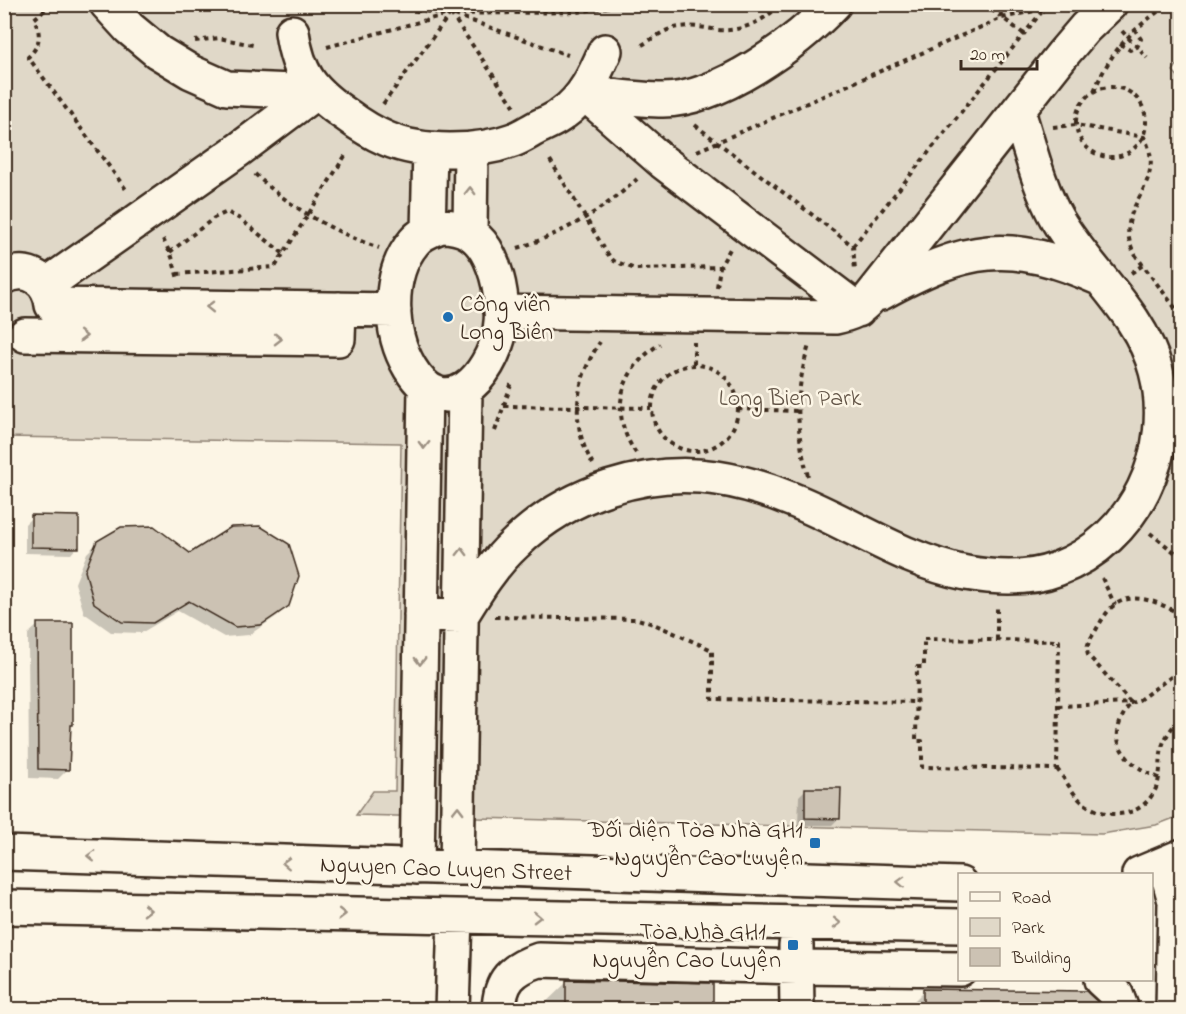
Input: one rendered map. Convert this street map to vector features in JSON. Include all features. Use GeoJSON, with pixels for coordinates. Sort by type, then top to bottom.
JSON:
{"type":"FeatureCollection","features":[{"type":"Feature","properties":{"kind":"street"},"geometry":{"type":"LineString","coordinates":[[107,4],[129,28],[166,56],[191,72],[227,88],[316,92]]}},
{"type":"Feature","properties":{"kind":"street"},"geometry":{"type":"LineString","coordinates":[[584,93],[664,100],[688,97],[728,83],[774,54],[834,4]]}},
{"type":"Feature","properties":{"kind":"street"},"geometry":{"type":"LineString","coordinates":[[863,304],[916,239],[1021,120],[1085,28],[1106,7]]}},
{"type":"Feature","properties":{"kind":"street"},"geometry":{"type":"LineString","coordinates":[[292,32],[295,55],[316,92],[365,128],[390,140],[430,149],[471,149],[514,140],[562,114],[584,93],[605,51]]}},
{"type":"Feature","properties":{"kind":"street"},"geometry":{"type":"LineString","coordinates":[[49,295],[145,216],[237,152],[316,92]]}},
{"type":"Feature","properties":{"kind":"street"},"geometry":{"type":"LineString","coordinates":[[584,93],[663,162],[750,228],[863,304]]}},
{"type":"Feature","properties":{"kind":"street"},"geometry":{"type":"LineString","coordinates":[[461,616],[498,561],[538,524],[559,510],[603,489],[627,482],[672,476],[716,477],[757,486],[822,513],[924,561],[968,573],[1019,577],[1055,570],[1087,555],[1116,531],[1137,504],[1152,470],[1161,436],[1162,400],[1156,369],[1142,335],[1065,231],[1052,208],[1021,120]]}},
{"type":"Feature","properties":{"kind":"street"},"geometry":{"type":"LineString","coordinates":[[428,231],[430,149]]}},
{"type":"Feature","properties":{"kind":"street"},"geometry":{"type":"LineString","coordinates":[[471,149],[479,243],[500,288],[500,329],[491,357],[477,379],[465,390],[455,394],[440,394],[425,386],[410,368],[398,342],[394,310],[395,288],[406,255],[414,241],[428,231],[441,226],[454,226],[479,243]]}},
{"type":"Feature","properties":{"kind":"street"},"geometry":{"type":"LineString","coordinates":[[1032,256],[1065,231]]}},
{"type":"Feature","properties":{"kind":"street"},"geometry":{"type":"LineString","coordinates":[[916,239],[944,262]]}},
{"type":"Feature","properties":{"kind":"street"},"geometry":{"type":"LineString","coordinates":[[501,312],[820,316],[849,314],[920,272],[944,262],[988,252],[1010,252],[1032,256],[1071,266],[1101,279]]}},
{"type":"Feature","properties":{"kind":"street"},"geometry":{"type":"LineString","coordinates":[[4,277],[18,272],[29,273],[38,278],[49,295],[49,316],[44,325],[35,331],[12,334]]}},
{"type":"Feature","properties":{"kind":"street"},"geometry":{"type":"LineString","coordinates":[[49,295],[181,307],[394,310]]}},
{"type":"Feature","properties":{"kind":"street"},"geometry":{"type":"LineString","coordinates":[[12,334],[338,339],[339,309]]}},
{"type":"Feature","properties":{"kind":"street"},"geometry":{"type":"LineString","coordinates":[[417,867],[425,386]]}},
{"type":"Feature","properties":{"kind":"street"},"geometry":{"type":"LineString","coordinates":[[457,868],[465,390]]}},
{"type":"Feature","properties":{"kind":"street"},"geometry":{"type":"LineString","coordinates":[[421,615],[461,616]]}},
{"type":"Feature","properties":{"kind":"street","name":"Nguyen Cao Luyen Street"},"geometry":{"type":"LineString","coordinates":[[4,853],[958,884]]}},
{"type":"Feature","properties":{"kind":"street"},"geometry":{"type":"LineString","coordinates":[[1162,865],[1169,903],[1173,1010]]}},
{"type":"Feature","properties":{"kind":"street","name":"Nguyen Cao Luyen Street"},"geometry":{"type":"LineString","coordinates":[[4,907],[958,926]]}},
{"type":"Feature","properties":{"kind":"street"},"geometry":{"type":"LineString","coordinates":[[452,1010],[455,916]]}},
{"type":"Feature","properties":{"kind":"street"},"geometry":{"type":"LineString","coordinates":[[796,922],[797,1010]]}},
{"type":"Feature","properties":{"kind":"street"},"geometry":{"type":"LineString","coordinates":[[499,1010],[500,995],[508,978],[520,966],[539,960],[958,969]]}},
{"type":"Feature","properties":{"kind":"street"},"geometry":{"type":"LineString","coordinates":[[1102,981],[1116,994],[1122,1010]]}},
{"type":"Feature","properties":{"kind":"path"},"geometry":{"type":"LineString","coordinates":[[52,4],[33,19],[39,32],[39,40],[36,48],[28,57],[170,252],[177,274],[181,307]]}},
{"type":"Feature","properties":{"kind":"path"},"geometry":{"type":"LineString","coordinates":[[353,4],[451,14],[578,12],[624,4]]}},
{"type":"Feature","properties":{"kind":"path"},"geometry":{"type":"LineString","coordinates":[[519,4],[519,12]]}},
{"type":"Feature","properties":{"kind":"path"},"geometry":{"type":"LineString","coordinates":[[642,45],[661,33],[678,27],[737,29],[763,19],[781,4]]}},
{"type":"Feature","properties":{"kind":"path"},"geometry":{"type":"LineString","coordinates":[[984,4],[1024,34]]}},
{"type":"Feature","properties":{"kind":"path"},"geometry":{"type":"LineString","coordinates":[[999,4],[1002,18]]}},
{"type":"Feature","properties":{"kind":"path"},"geometry":{"type":"LineString","coordinates":[[479,243],[537,242],[585,217],[618,196],[653,164],[674,161],[1002,18],[1066,4]]}},
{"type":"Feature","properties":{"kind":"path"},"geometry":{"type":"LineString","coordinates":[[1094,92],[1101,74],[1120,44],[1169,4]]}},
{"type":"Feature","properties":{"kind":"path"},"geometry":{"type":"LineString","coordinates":[[1106,7],[1147,58]]}},
{"type":"Feature","properties":{"kind":"path"},"geometry":{"type":"LineString","coordinates":[[853,246],[1046,8]]}},
{"type":"Feature","properties":{"kind":"path"},"geometry":{"type":"LineString","coordinates":[[380,107],[451,14]]}},
{"type":"Feature","properties":{"kind":"path"},"geometry":{"type":"LineString","coordinates":[[451,14],[516,108]]}},
{"type":"Feature","properties":{"kind":"path"},"geometry":{"type":"LineString","coordinates":[[327,46],[451,14],[568,55]]}},
{"type":"Feature","properties":{"kind":"path"},"geometry":{"type":"LineString","coordinates":[[1120,44],[1130,50],[1137,47],[1141,39],[1135,30]]}},
{"type":"Feature","properties":{"kind":"path"},"geometry":{"type":"LineString","coordinates":[[166,56],[189,43],[203,39],[219,38],[253,45]]}},
{"type":"Feature","properties":{"kind":"path"},"geometry":{"type":"LineString","coordinates":[[1110,87],[1122,88],[1132,94],[1141,102],[1146,113],[1147,125],[1144,137],[1128,154],[1116,158],[1105,158],[1085,147],[1078,137],[1076,125],[1076,114],[1081,104],[1094,92],[1110,87]]}},
{"type":"Feature","properties":{"kind":"path"},"geometry":{"type":"LineString","coordinates":[[664,100],[853,246],[863,304]]}},
{"type":"Feature","properties":{"kind":"path"},"geometry":{"type":"LineString","coordinates":[[1021,120],[1076,125],[1144,137]]}},
{"type":"Feature","properties":{"kind":"path"},"geometry":{"type":"LineString","coordinates":[[1144,137],[1151,154],[1151,168],[1148,181],[1128,220],[1127,233],[1130,246],[1136,256],[1182,317]]}},
{"type":"Feature","properties":{"kind":"path"},"geometry":{"type":"LineString","coordinates":[[237,152],[249,168],[266,184],[308,215],[334,230],[406,255]]}},
{"type":"Feature","properties":{"kind":"path"},"geometry":{"type":"LineString","coordinates":[[177,274],[275,267],[345,156]]}},
{"type":"Feature","properties":{"kind":"path"},"geometry":{"type":"LineString","coordinates":[[550,160],[614,261],[635,269],[720,267]]}},
{"type":"Feature","properties":{"kind":"path"},"geometry":{"type":"LineString","coordinates":[[170,252],[214,218],[227,212],[240,219],[284,254]]}},
{"type":"Feature","properties":{"kind":"path"},"geometry":{"type":"LineString","coordinates":[[718,315],[717,283],[720,267],[728,251],[750,228]]}},
{"type":"Feature","properties":{"kind":"path"},"geometry":{"type":"LineString","coordinates":[[820,316],[803,364],[798,411],[803,459],[822,513]]}},
{"type":"Feature","properties":{"kind":"path"},"geometry":{"type":"LineString","coordinates":[[595,467],[582,443],[577,407],[586,366],[605,335]]}},
{"type":"Feature","properties":{"kind":"path"},"geometry":{"type":"LineString","coordinates":[[642,459],[629,443],[622,428],[620,408],[623,388],[634,367],[650,350],[665,342]]}},
{"type":"Feature","properties":{"kind":"path"},"geometry":{"type":"LineString","coordinates":[[694,364],[704,364],[717,370],[729,381],[736,394],[738,410],[736,423],[729,436],[718,446],[704,452],[692,452],[670,443],[661,435],[655,425],[651,408],[662,379],[672,372],[694,364]]}},
{"type":"Feature","properties":{"kind":"path"},"geometry":{"type":"LineString","coordinates":[[493,439],[513,379]]}},
{"type":"Feature","properties":{"kind":"path"},"geometry":{"type":"LineString","coordinates":[[504,406],[651,408]]}},
{"type":"Feature","properties":{"kind":"path"},"geometry":{"type":"LineString","coordinates":[[738,410],[798,411]]}},
{"type":"Feature","properties":{"kind":"path"},"geometry":{"type":"LineString","coordinates":[[1128,516],[1181,557]]}},
{"type":"Feature","properties":{"kind":"path"},"geometry":{"type":"LineString","coordinates":[[1131,703],[1088,655],[1087,647],[1105,615],[1119,602],[1148,599],[1182,616]]}},
{"type":"Feature","properties":{"kind":"path"},"geometry":{"type":"LineString","coordinates":[[461,616],[638,619],[712,650],[712,699],[917,702]]}},
{"type":"Feature","properties":{"kind":"path"},"geometry":{"type":"LineString","coordinates":[[1057,769],[921,766],[922,741],[916,741],[917,667],[924,667],[924,639],[1059,641],[1057,769],[1082,801],[1099,811],[1118,815],[1134,811],[1155,792],[1164,742],[1182,716]]}},
{"type":"Feature","properties":{"kind":"path"},"geometry":{"type":"LineString","coordinates":[[1058,706],[1131,703],[1139,700],[1182,669]]}},
{"type":"Feature","properties":{"kind":"path"},"geometry":{"type":"LineString","coordinates":[[1131,703],[1118,726],[1117,736],[1120,746],[1134,766],[1159,778]]}},
{"type":"Feature","properties":{"kind":"path"},"geometry":{"type":"LineString","coordinates":[[1175,724],[1182,733]]}},
{"type":"Feature","properties":{"kind":"green space","name":"Long Bien Park"},"geometry":{"type":"Polygon","coordinates":[[[5,5],[1181,5],[1181,59],[1173,71],[1182,81],[1182,815],[1156,825],[1102,834],[356,815],[373,791],[395,791],[401,443],[5,437],[5,5]]]}},
{"type":"Feature","properties":{"kind":"building"},"geometry":{"type":"Polygon","coordinates":[[[31,515],[79,516],[79,548],[31,547],[31,515]]]}},
{"type":"Feature","properties":{"kind":"building"},"geometry":{"type":"Polygon","coordinates":[[[154,526],[190,553],[231,527],[260,526],[289,544],[299,576],[289,606],[261,625],[235,627],[189,601],[153,623],[122,622],[94,603],[85,571],[97,541],[121,527],[154,526]]]}},
{"type":"Feature","properties":{"kind":"building"},"geometry":{"type":"Polygon","coordinates":[[[37,623],[73,623],[73,725],[71,725],[69,770],[38,769],[37,623]]]}},
{"type":"Feature","properties":{"kind":"building"},"geometry":{"type":"Polygon","coordinates":[[[805,788],[841,788],[840,819],[805,818],[805,788]]]}},
{"type":"Feature","properties":{"kind":"building"},"geometry":{"type":"Polygon","coordinates":[[[566,980],[713,983],[713,1010],[566,1010],[566,980]]]}},
{"type":"Feature","properties":{"kind":"building"},"geometry":{"type":"Polygon","coordinates":[[[923,989],[1086,991],[1097,1001],[1096,1010],[923,1010],[923,989]]]}},
{"type":"Feature","properties":{"kind":"place","name":"Công viên Long Biên"},"geometry":{"type":"Point","coordinates":[448,317]}},
{"type":"Feature","properties":{"kind":"place","name":"Đối diện Tòa Nhà GH1 - Nguyễn Cao Luyện"},"geometry":{"type":"Point","coordinates":[815,843]}},
{"type":"Feature","properties":{"kind":"place","name":"Tòa Nhà GH1 - Nguyễn Cao Luyện"},"geometry":{"type":"Point","coordinates":[793,945]}}]}
